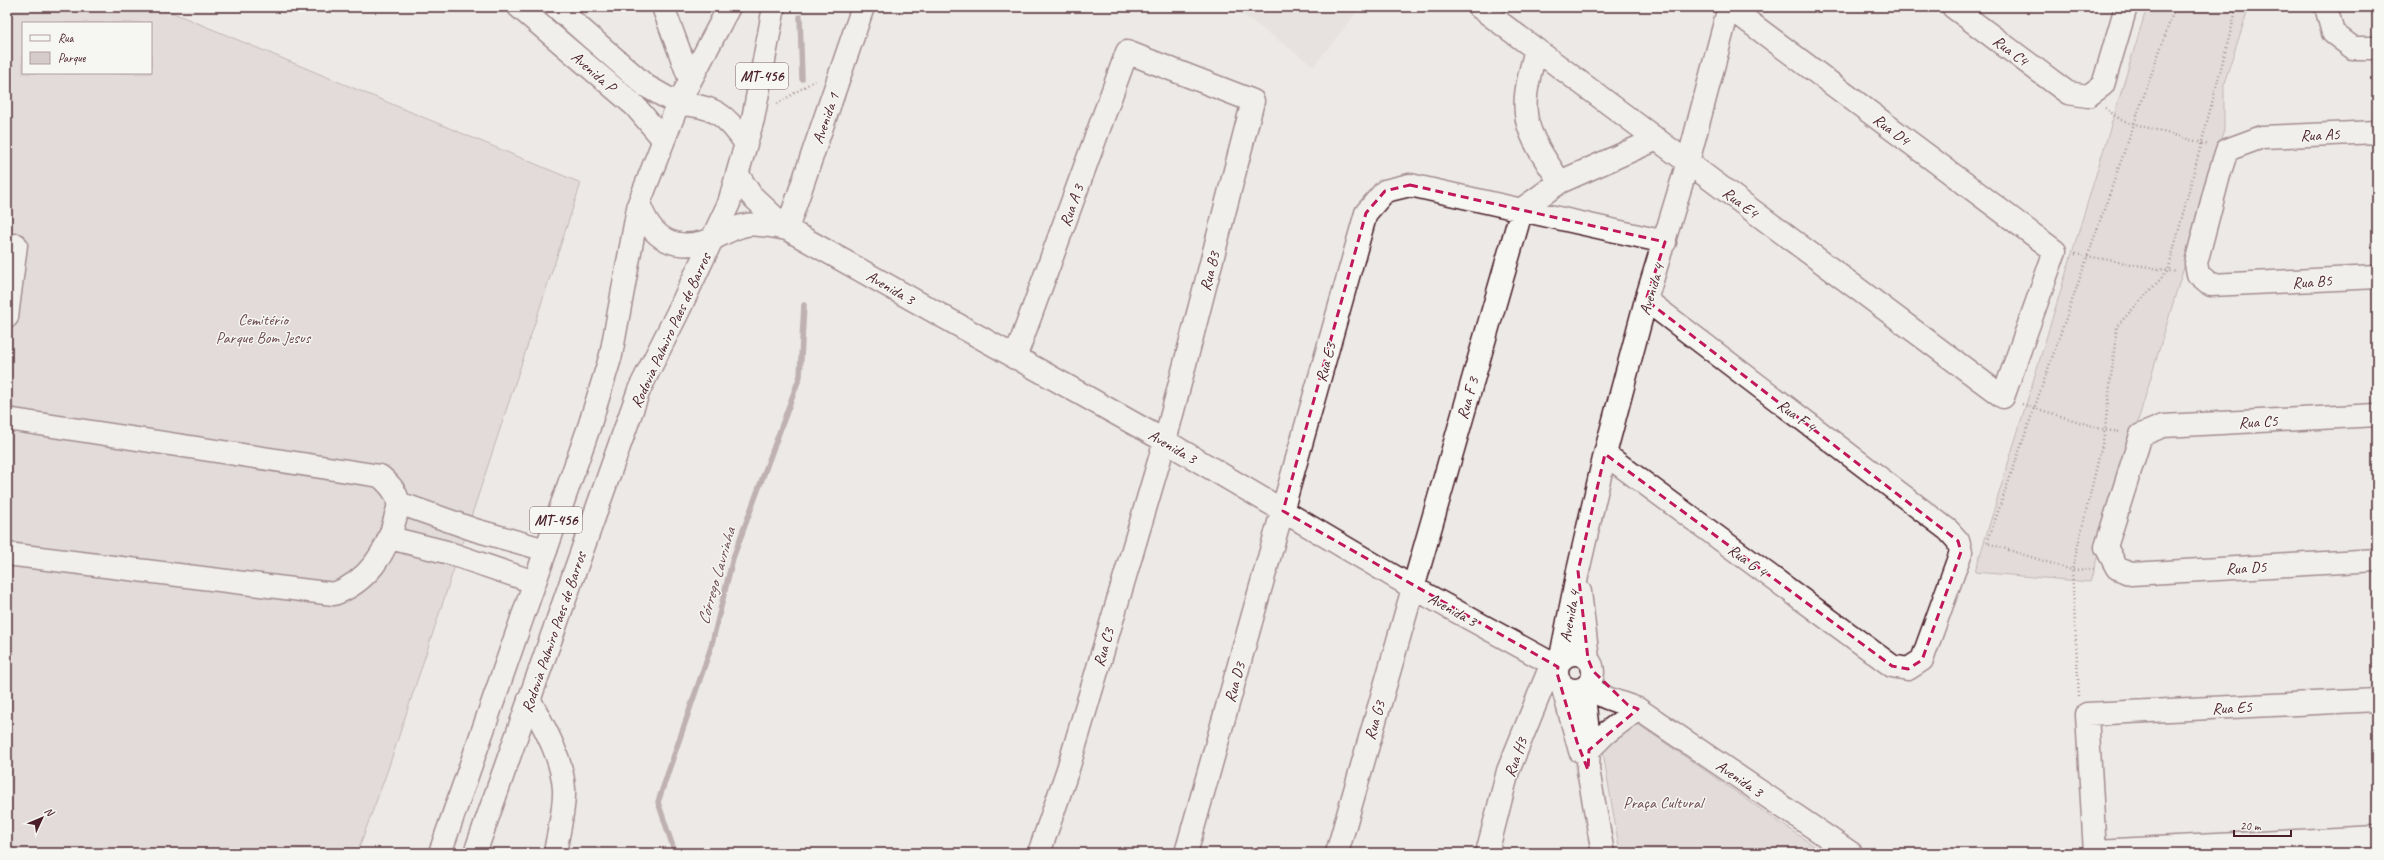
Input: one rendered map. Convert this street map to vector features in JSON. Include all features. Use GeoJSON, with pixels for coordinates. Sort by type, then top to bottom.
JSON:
{"type":"FeatureCollection","features":[{"type":"Feature","properties":{"kind":"street","name":"Avenida P"},"geometry":{"type":"LineString","coordinates":[[519,7],[635,106],[663,139]]}},
{"type":"Feature","properties":{"kind":"street","name":"Avenida P"},"geometry":{"type":"LineString","coordinates":[[556,7],[646,86],[678,104]]}},
{"type":"Feature","properties":{"kind":"street"},"geometry":{"type":"LineString","coordinates":[[663,7],[690,80]]}},
{"type":"Feature","properties":{"kind":"street","name":"MT-456"},"geometry":{"type":"LineString","coordinates":[[440,853],[546,550],[611,356],[639,203],[678,104],[728,7]]}},
{"type":"Feature","properties":{"kind":"street","name":"Rodovia Palmiro Paes de Barros"},"geometry":{"type":"LineString","coordinates":[[475,853],[638,390],[713,239],[729,203],[738,175],[752,119],[774,7]]}},
{"type":"Feature","properties":{"kind":"street","name":"Avenida 1"},"geometry":{"type":"LineString","coordinates":[[787,229],[863,7]]}},
{"type":"Feature","properties":{"kind":"street","name":"Rua E4"},"geometry":{"type":"LineString","coordinates":[[1479,7],[2003,398]]}},
{"type":"Feature","properties":{"kind":"street","name":"Avenida 4"},"geometry":{"type":"LineString","coordinates":[[1603,853],[1589,760],[1577,742],[1573,673],[1578,571],[1605,454],[1646,300],[1665,242],[1688,162],[1729,7]]}},
{"type":"Feature","properties":{"kind":"street","name":"Rua D4"},"geometry":{"type":"LineString","coordinates":[[1729,7],[2055,251]]}},
{"type":"Feature","properties":{"kind":"street","name":"Rua C4"},"geometry":{"type":"LineString","coordinates":[[1954,7],[2078,95]]}},
{"type":"Feature","properties":{"kind":"street"},"geometry":{"type":"LineString","coordinates":[[2078,95],[2103,85],[2126,7]]}},
{"type":"Feature","properties":{"kind":"street"},"geometry":{"type":"LineString","coordinates":[[2326,7],[2333,33],[2353,48],[2377,48]]}},
{"type":"Feature","properties":{"kind":"street"},"geometry":{"type":"LineString","coordinates":[[1536,50],[1526,88],[1524,113],[1536,146],[1560,182]]}},
{"type":"Feature","properties":{"kind":"street","name":"Rua A 3"},"geometry":{"type":"LineString","coordinates":[[1015,358],[1127,52],[1253,102]]}},
{"type":"Feature","properties":{"kind":"street","name":"Rua B3"},"geometry":{"type":"LineString","coordinates":[[1165,441],[1253,102]]}},
{"type":"Feature","properties":{"kind":"street"},"geometry":{"type":"LineString","coordinates":[[678,104],[698,105],[718,112],[734,126],[746,144]]}},
{"type":"Feature","properties":{"kind":"street","name":"Rua A5"},"geometry":{"type":"LineString","coordinates":[[2228,150],[2262,137],[2377,132]]}},
{"type":"Feature","properties":{"kind":"street"},"geometry":{"type":"LineString","coordinates":[[1522,210],[1560,182],[1656,139]]}},
{"type":"Feature","properties":{"kind":"street"},"geometry":{"type":"LineString","coordinates":[[2198,274],[2196,263],[2219,175],[2228,150]]}},
{"type":"Feature","properties":{"kind":"street"},"geometry":{"type":"LineString","coordinates":[[738,175],[751,195],[787,229]]}},
{"type":"Feature","properties":{"kind":"street","name":"Rua E3"},"geometry":{"type":"LineString","coordinates":[[1283,511],[1366,213],[1385,191],[1410,185],[1522,210]]}},
{"type":"Feature","properties":{"kind":"street"},"geometry":{"type":"LineString","coordinates":[[639,203],[644,218],[653,231],[667,241],[682,245],[698,245],[740,225],[751,223],[787,229]]}},
{"type":"Feature","properties":{"kind":"street"},"geometry":{"type":"LineString","coordinates":[[1522,210],[1665,242]]}},
{"type":"Feature","properties":{"kind":"street","name":"Rua F 3"},"geometry":{"type":"LineString","coordinates":[[1412,587],[1522,210]]}},
{"type":"Feature","properties":{"kind":"street","name":"Avenida 3"},"geometry":{"type":"LineString","coordinates":[[787,229],[1165,441],[1412,587],[1573,673],[1633,707],[1851,853]]}},
{"type":"Feature","properties":{"kind":"street"},"geometry":{"type":"LineString","coordinates":[[7,317],[16,245]]}},
{"type":"Feature","properties":{"kind":"street"},"geometry":{"type":"LineString","coordinates":[[2003,398],[2055,251]]}},
{"type":"Feature","properties":{"kind":"street","name":"Rua B5"},"geometry":{"type":"LineString","coordinates":[[2198,274],[2211,286],[2377,277]]}},
{"type":"Feature","properties":{"kind":"street","name":"Rua F 4"},"geometry":{"type":"LineString","coordinates":[[1646,300],[1948,530],[1958,540],[1961,552],[1922,660],[1908,669],[1892,666]]}},
{"type":"Feature","properties":{"kind":"street","name":"Rua C5"},"geometry":{"type":"LineString","coordinates":[[2141,435],[2163,426],[2377,415]]}},
{"type":"Feature","properties":{"kind":"street"},"geometry":{"type":"LineString","coordinates":[[7,419],[380,476],[393,489],[398,504],[390,538],[368,572],[349,588],[334,594],[7,554]]}},
{"type":"Feature","properties":{"kind":"street","name":"Rua D5"},"geometry":{"type":"LineString","coordinates":[[2141,435],[2106,547],[2117,568],[2131,574],[2377,560]]}},
{"type":"Feature","properties":{"kind":"street","name":"Rua C3"},"geometry":{"type":"LineString","coordinates":[[1039,853],[1065,776],[1165,441]]}},
{"type":"Feature","properties":{"kind":"street","name":"Rua G 4"},"geometry":{"type":"LineString","coordinates":[[1605,454],[1892,666]]}},
{"type":"Feature","properties":{"kind":"street"},"geometry":{"type":"LineString","coordinates":[[398,504],[475,530],[546,550]]}},
{"type":"Feature","properties":{"kind":"street","name":"Rua D3"},"geometry":{"type":"LineString","coordinates":[[1186,853],[1283,511]]}},
{"type":"Feature","properties":{"kind":"street"},"geometry":{"type":"LineString","coordinates":[[390,538],[446,552],[534,582]]}},
{"type":"Feature","properties":{"kind":"street","name":"Rua G3"},"geometry":{"type":"LineString","coordinates":[[1337,853],[1412,587]]}},
{"type":"Feature","properties":{"kind":"street","name":"Rua H3"},"geometry":{"type":"LineString","coordinates":[[1487,853],[1508,771],[1573,673]]}},
{"type":"Feature","properties":{"kind":"street"},"geometry":{"type":"LineString","coordinates":[[529,699],[548,734],[561,769],[564,791],[555,853]]}},
{"type":"Feature","properties":{"kind":"street","name":"Rua E5"},"geometry":{"type":"LineString","coordinates":[[2087,714],[2377,700]]}},
{"type":"Feature","properties":{"kind":"street"},"geometry":{"type":"LineString","coordinates":[[1589,760],[1606,733],[1633,707]]}},
{"type":"Feature","properties":{"kind":"street"},"geometry":{"type":"LineString","coordinates":[[2087,714],[2095,852],[2377,837],[2372,853]]}},
{"type":"Feature","properties":{"kind":"path"},"geometry":{"type":"LineString","coordinates":[[2072,570],[1987,543],[2175,7]]}},
{"type":"Feature","properties":{"kind":"path"},"geometry":{"type":"LineString","coordinates":[[2087,714],[2080,715],[2072,570],[2105,430],[2117,326],[2168,271],[2237,7]]}},
{"type":"Feature","properties":{"kind":"path"},"geometry":{"type":"LineString","coordinates":[[752,119],[820,77]]}},
{"type":"Feature","properties":{"kind":"path"},"geometry":{"type":"LineString","coordinates":[[2078,95],[2121,120],[2228,150]]}},
{"type":"Feature","properties":{"kind":"path"},"geometry":{"type":"LineString","coordinates":[[2055,251],[2168,271],[2198,274]]}},
{"type":"Feature","properties":{"kind":"path"},"geometry":{"type":"LineString","coordinates":[[2003,398],[2105,430],[2141,435]]}},
{"type":"Feature","properties":{"kind":"highlighted area"},"geometry":{"type":"Polygon","coordinates":[[[1410,185],[1665,242],[1646,300],[1958,541],[1961,552],[1922,660],[1908,669],[1892,666],[1605,454],[1578,571],[1588,659],[1593,671],[1628,705],[1638,709],[1589,750],[1588,770],[1577,742],[1557,673],[1558,667],[1283,511],[1366,213],[1385,191],[1410,185]]]}},
{"type":"Feature","properties":{"kind":"shaded area"},"geometry":{"type":"Polygon","coordinates":[[[1232,7],[1361,7],[1314,66],[1232,7]]]}},
{"type":"Feature","properties":{"kind":"green space","name":"Cemitério Parque Bom Jesus"},"geometry":{"type":"Polygon","coordinates":[[[7,7],[159,7],[581,183],[387,772],[357,853],[7,853],[7,7]]]}},
{"type":"Feature","properties":{"kind":"green space"},"geometry":{"type":"Polygon","coordinates":[[[2147,7],[2249,7],[2224,83],[2224,132],[2090,582],[1975,572],[2147,7]]]}},
{"type":"Feature","properties":{"kind":"green space","name":"Praça Cultural"},"geometry":{"type":"Polygon","coordinates":[[[1635,722],[1824,853],[1620,853],[1603,752],[1606,743],[1635,722]]]}},
{"type":"Feature","properties":{"kind":"waterway","name":"Córrego Lavrinha"},"geometry":{"type":"LineString","coordinates":[[800,17],[802,79]]}},
{"type":"Feature","properties":{"kind":"waterway","name":"Córrego Lavrinha"},"geometry":{"type":"LineString","coordinates":[[675,853],[658,802],[711,647],[733,558],[800,376],[804,305]]}}]}
